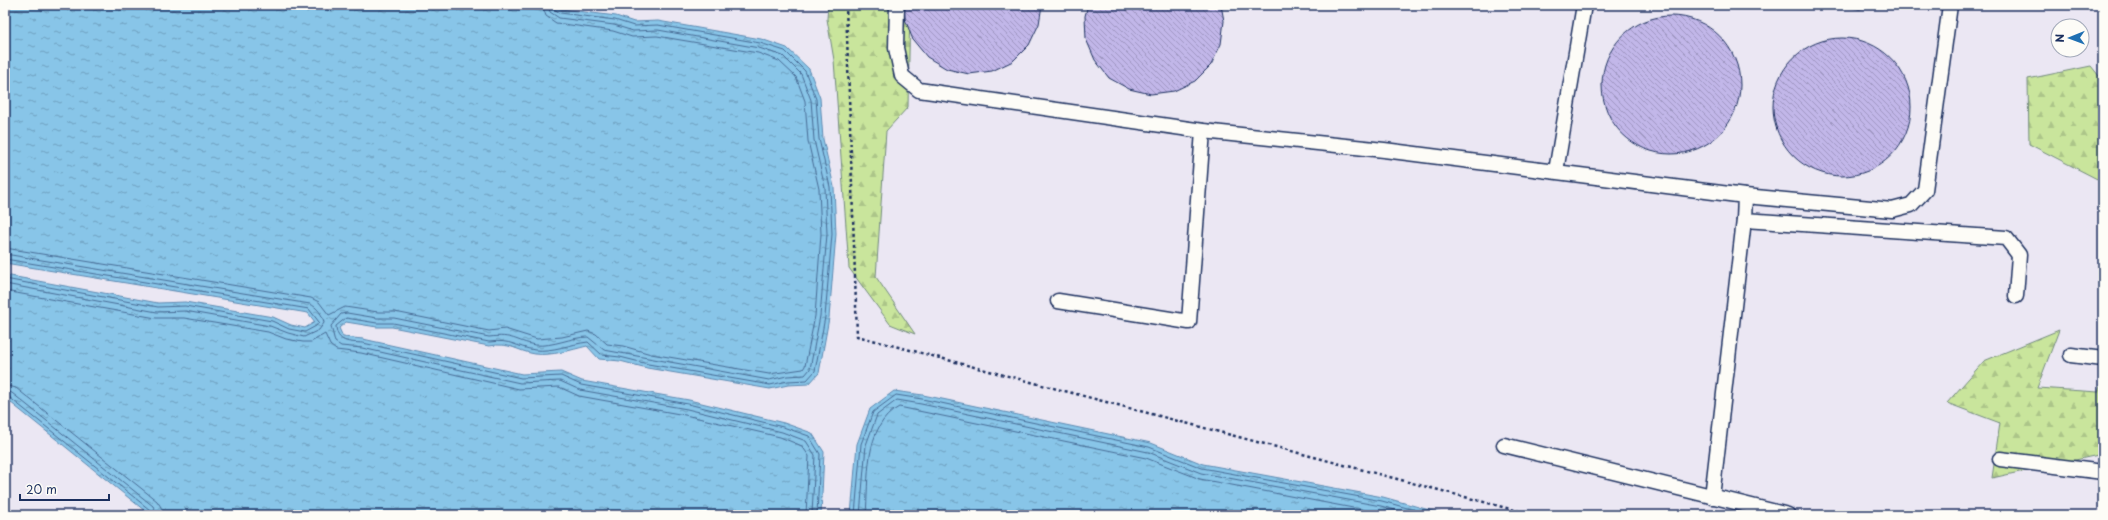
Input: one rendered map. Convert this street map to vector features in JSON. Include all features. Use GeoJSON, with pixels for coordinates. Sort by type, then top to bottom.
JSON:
{"type":"FeatureCollection","features":[{"type":"Feature","properties":{"kind":"lane"},"geometry":{"type":"LineString","coordinates":[[897,5],[896,48],[902,76],[919,90],[1202,131],[1384,150],[1745,196],[1892,210],[1910,205],[1926,190],[1950,5]]}},
{"type":"Feature","properties":{"kind":"lane"},"geometry":{"type":"LineString","coordinates":[[1556,171],[1584,5]]}},
{"type":"Feature","properties":{"kind":"lane"},"geometry":{"type":"LineString","coordinates":[[1058,301],[1189,322],[1202,131]]}},
{"type":"Feature","properties":{"kind":"lane"},"geometry":{"type":"LineString","coordinates":[[1712,496],[1744,220],[1745,196]]}},
{"type":"Feature","properties":{"kind":"lane"},"geometry":{"type":"LineString","coordinates":[[1744,220],[2006,238],[2019,255],[2016,296]]}},
{"type":"Feature","properties":{"kind":"lane"},"geometry":{"type":"LineString","coordinates":[[2071,355],[2103,360]]}},
{"type":"Feature","properties":{"kind":"lane"},"geometry":{"type":"LineString","coordinates":[[1504,445],[1788,515]]}},
{"type":"Feature","properties":{"kind":"lane"},"geometry":{"type":"LineString","coordinates":[[2000,459],[2103,472]]}},
{"type":"Feature","properties":{"kind":"path"},"geometry":{"type":"LineString","coordinates":[[846,5],[857,336],[1533,515]]}},
{"type":"Feature","properties":{"kind":"green space"},"geometry":{"type":"Polygon","coordinates":[[[828,5],[910,5],[908,107],[886,131],[876,277],[915,334],[890,324],[849,268],[834,60],[827,19],[828,5]]]}},
{"type":"Feature","properties":{"kind":"green space"},"geometry":{"type":"Polygon","coordinates":[[[2091,66],[2103,81],[2103,182],[2029,144],[2028,79],[2091,66]]]}},
{"type":"Feature","properties":{"kind":"green space"},"geometry":{"type":"Polygon","coordinates":[[[2059,330],[2037,388],[2098,392],[2103,379],[2103,454],[1992,478],[2000,423],[1947,403],[1984,361],[2059,330]]]}},
{"type":"Feature","properties":{"kind":"water"},"geometry":{"type":"Polygon","coordinates":[[[5,5],[555,5],[561,9],[616,16],[634,22],[658,21],[761,39],[787,48],[809,69],[820,98],[823,139],[834,187],[836,234],[829,318],[819,373],[809,384],[788,385],[770,389],[647,368],[620,361],[599,359],[587,346],[555,353],[535,354],[503,345],[489,346],[392,327],[377,327],[346,322],[339,328],[343,337],[363,339],[522,374],[561,372],[582,381],[689,400],[784,423],[812,433],[824,452],[821,515],[150,515],[5,398],[5,275],[158,303],[185,302],[273,317],[291,325],[305,328],[315,322],[308,313],[5,263],[5,5]]]}},
{"type":"Feature","properties":{"kind":"water"},"geometry":{"type":"Polygon","coordinates":[[[894,391],[923,395],[1151,443],[1203,464],[1383,497],[1447,515],[851,515],[857,444],[870,409],[894,391]]]}},
{"type":"Feature","properties":{"kind":"building"},"geometry":{"type":"Polygon","coordinates":[[[904,5],[1042,5],[1039,24],[1029,45],[1013,61],[992,71],[969,74],[947,69],[927,57],[913,40],[905,19],[904,5]]]}},
{"type":"Feature","properties":{"kind":"building"},"geometry":{"type":"Polygon","coordinates":[[[1088,5],[1221,5],[1224,21],[1221,44],[1211,65],[1195,81],[1174,91],[1151,94],[1129,89],[1109,78],[1095,60],[1086,39],[1085,16],[1088,5]]]}},
{"type":"Feature","properties":{"kind":"building"},"geometry":{"type":"Polygon","coordinates":[[[1843,5],[1884,5],[1859,9],[1843,5]]]}},
{"type":"Feature","properties":{"kind":"building"},"geometry":{"type":"Polygon","coordinates":[[[1678,16],[1698,21],[1710,27],[1725,41],[1735,58],[1739,71],[1739,99],[1735,112],[1729,124],[1715,139],[1698,149],[1685,153],[1664,154],[1644,149],[1632,143],[1617,129],[1607,112],[1603,99],[1602,78],[1607,58],[1613,46],[1627,31],[1644,21],[1657,17],[1678,16]]]}},
{"type":"Feature","properties":{"kind":"building"},"geometry":{"type":"Polygon","coordinates":[[[1849,38],[1875,46],[1886,53],[1896,63],[1906,81],[1910,93],[1910,121],[1903,140],[1896,151],[1886,161],[1875,168],[1856,175],[1835,176],[1809,168],[1798,161],[1788,151],[1781,140],[1774,121],[1773,100],[1781,74],[1788,63],[1798,53],[1809,46],[1828,39],[1849,38]]]}}]}
